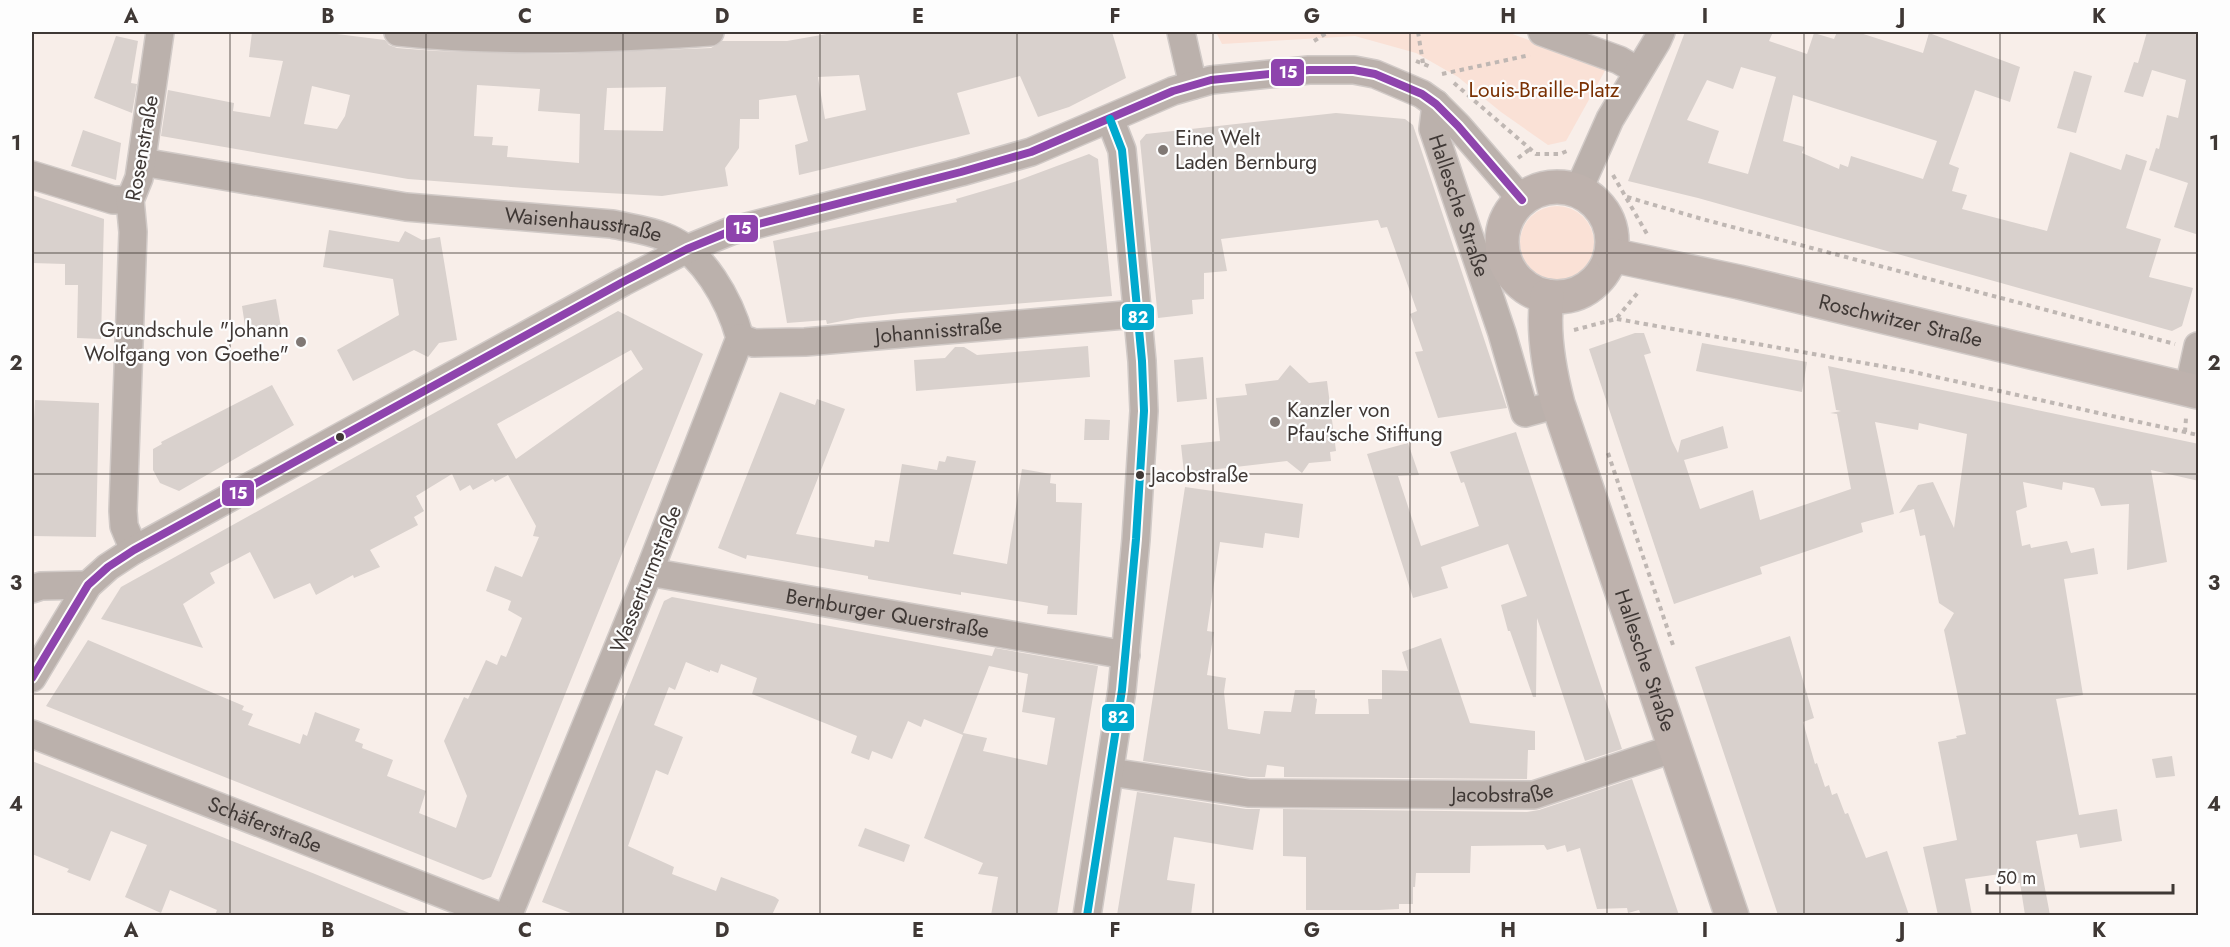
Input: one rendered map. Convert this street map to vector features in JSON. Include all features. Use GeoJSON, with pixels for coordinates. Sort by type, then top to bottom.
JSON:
{"type":"FeatureCollection","features":[{"type":"Feature","properties":{"kind":"main road"},"geometry":{"type":"LineString","coordinates":[[1549,188],[1578,191],[1592,199],[1606,217],[1612,240],[1611,255],[1600,278],[1587,289],[1563,297],[1547,296],[1532,291],[1510,270],[1504,256],[1502,240],[1505,225],[1522,200],[1535,192],[1549,188]]}},
{"type":"Feature","properties":{"kind":"main road","name":"Roschwitzer Straße"},"geometry":{"type":"LineString","coordinates":[[1611,255],[1739,282],[2195,392]]}},
{"type":"Feature","properties":{"kind":"main road","name":"Hallesche Straße"},"geometry":{"type":"LineString","coordinates":[[1547,296],[1545,307],[1548,354],[1558,404],[1732,915]]}},
{"type":"Feature","properties":{"kind":"street","name":"Rosenstraße"},"geometry":{"type":"LineString","coordinates":[[134,550],[124,526],[123,511],[133,232],[130,200],[139,178],[142,162],[160,32]]}},
{"type":"Feature","properties":{"kind":"street"},"geometry":{"type":"LineString","coordinates":[[398,32],[482,39],[528,39],[710,32]]}},
{"type":"Feature","properties":{"kind":"street"},"geometry":{"type":"LineString","coordinates":[[1181,32],[1193,85]]}},
{"type":"Feature","properties":{"kind":"street"},"geometry":{"type":"LineString","coordinates":[[1578,191],[1600,140],[1661,32]]}},
{"type":"Feature","properties":{"kind":"street"},"geometry":{"type":"LineString","coordinates":[[1537,43],[1618,60],[1638,71]]}},
{"type":"Feature","properties":{"kind":"street"},"geometry":{"type":"LineString","coordinates":[[1087,915],[1126,655],[1144,411],[1122,150],[1110,119],[1173,91],[1211,80],[1309,69],[1354,70],[1375,74],[1422,94],[1436,104],[1522,200]]}},
{"type":"Feature","properties":{"kind":"street","name":"Hallesche Straße"},"geometry":{"type":"LineString","coordinates":[[1436,104],[1433,129],[1502,333],[1525,413],[1558,404]]}},
{"type":"Feature","properties":{"kind":"street","name":"Waisenhausstraße"},"geometry":{"type":"LineString","coordinates":[[142,162],[406,207],[612,224],[667,238],[687,249],[731,231],[1031,152],[1110,119]]}},
{"type":"Feature","properties":{"kind":"street"},"geometry":{"type":"LineString","coordinates":[[32,175],[114,200],[130,200]]}},
{"type":"Feature","properties":{"kind":"street"},"geometry":{"type":"LineString","coordinates":[[32,678],[88,585],[108,567],[134,550],[593,298],[687,249],[712,278],[724,297],[733,314],[740,338]]}},
{"type":"Feature","properties":{"kind":"street","name":"Johannisstraße"},"geometry":{"type":"LineString","coordinates":[[740,338],[754,343],[805,342],[1137,314]]}},
{"type":"Feature","properties":{"kind":"street","name":"Wasserturmstraße"},"geometry":{"type":"LineString","coordinates":[[508,915],[649,572],[740,338]]}},
{"type":"Feature","properties":{"kind":"street"},"geometry":{"type":"LineString","coordinates":[[2195,392],[2198,348]]}},
{"type":"Feature","properties":{"kind":"street","name":"Bernburger Querstraße"},"geometry":{"type":"LineString","coordinates":[[649,572],[1126,655]]}},
{"type":"Feature","properties":{"kind":"street"},"geometry":{"type":"LineString","coordinates":[[32,589],[41,586],[88,585]]}},
{"type":"Feature","properties":{"kind":"street","name":"Schäferstraße"},"geometry":{"type":"LineString","coordinates":[[32,734],[499,915]]}},
{"type":"Feature","properties":{"kind":"street","name":"Jacobstraße"},"geometry":{"type":"LineString","coordinates":[[1110,772],[1248,793],[1534,795],[1675,748]]}},
{"type":"Feature","properties":{"kind":"path"},"geometry":{"type":"LineString","coordinates":[[1314,41],[1328,32]]}},
{"type":"Feature","properties":{"kind":"path"},"geometry":{"type":"LineString","coordinates":[[1418,32],[1423,63]]}},
{"type":"Feature","properties":{"kind":"path"},"geometry":{"type":"LineString","coordinates":[[1442,74],[1537,43]]}},
{"type":"Feature","properties":{"kind":"path"},"geometry":{"type":"LineString","coordinates":[[1626,197],[1702,219],[2198,348]]}},
{"type":"Feature","properties":{"kind":"path"},"geometry":{"type":"LineString","coordinates":[[1616,319],[1909,370],[2199,435]]}},
{"type":"Feature","properties":{"kind":"green space","name":"Louis-Braille-Platz"},"geometry":{"type":"Polygon","coordinates":[[[1216,32],[1507,32],[1606,69],[1566,141],[1548,145],[1501,112],[1458,77],[1416,53],[1355,36],[1222,44],[1216,32]]]}},
{"type":"Feature","properties":{"kind":"green space"},"geometry":{"type":"Polygon","coordinates":[[[1557,206],[1571,209],[1583,217],[1591,229],[1594,243],[1591,257],[1583,269],[1571,277],[1557,280],[1543,277],[1531,269],[1523,257],[1520,243],[1523,229],[1531,217],[1543,209],[1557,206]]]}},
{"type":"Feature","properties":{"kind":"building"},"geometry":{"type":"Polygon","coordinates":[[[252,32],[321,32],[385,40],[389,45],[397,48],[436,51],[554,54],[711,48],[722,41],[787,41],[838,32],[1112,32],[1126,78],[1069,107],[1038,117],[1020,76],[957,93],[970,134],[799,175],[795,145],[808,141],[796,95],[759,100],[759,119],[740,119],[739,148],[725,168],[728,186],[662,196],[408,179],[161,136],[168,90],[234,103],[233,111],[270,117],[283,61],[249,57],[252,32]],[[859,75],[818,77],[825,119],[866,110],[859,75]],[[477,85],[474,136],[493,137],[492,145],[508,146],[507,157],[579,163],[580,114],[538,111],[540,89],[477,85]],[[312,86],[304,124],[337,129],[345,116],[350,95],[312,86]],[[666,87],[607,88],[604,130],[663,131],[666,87]]]}},
{"type":"Feature","properties":{"kind":"building"},"geometry":{"type":"Polygon","coordinates":[[[1685,32],[1773,32],[1769,41],[1807,54],[1814,33],[1834,39],[1837,32],[1857,32],[1923,53],[1929,33],[2020,67],[2010,102],[1975,90],[1949,164],[1959,168],[1952,191],[1967,195],[1962,209],[2047,231],[2070,152],[2121,170],[2126,154],[2147,161],[2126,228],[2161,239],[2149,277],[2193,288],[2182,326],[2172,331],[1698,198],[1628,181],[1685,32]],[[1741,67],[1733,89],[1707,80],[1687,120],[1719,131],[1708,163],[1748,174],[1776,77],[1741,67]],[[1793,95],[1783,141],[1804,147],[1802,153],[1839,169],[1840,164],[1848,167],[1851,156],[1923,179],[1937,141],[1793,95]]]}},
{"type":"Feature","properties":{"kind":"building"},"geometry":{"type":"Polygon","coordinates":[[[2147,32],[2185,32],[2199,35],[2199,235],[2174,227],[2188,183],[2149,170],[2156,148],[2159,149],[2167,115],[2178,118],[2186,80],[2152,70],[2143,97],[2124,92],[2134,62],[2138,63],[2147,32]]]}},
{"type":"Feature","properties":{"kind":"building"},"geometry":{"type":"Polygon","coordinates":[[[116,36],[138,41],[131,83],[137,84],[132,113],[94,98],[116,36]]]}},
{"type":"Feature","properties":{"kind":"building"},"geometry":{"type":"Polygon","coordinates":[[[2074,71],[2092,76],[2076,133],[2057,128],[2074,71]]]}},
{"type":"Feature","properties":{"kind":"building"},"geometry":{"type":"Polygon","coordinates":[[[1336,113],[1405,119],[1413,125],[1507,408],[1438,418],[1415,352],[1423,351],[1410,314],[1417,311],[1387,227],[1381,228],[1378,220],[1221,239],[1227,271],[1204,273],[1204,299],[1192,300],[1193,314],[1158,318],[1140,141],[1146,134],[1336,113]]]}},
{"type":"Feature","properties":{"kind":"building"},"geometry":{"type":"Polygon","coordinates":[[[83,130],[121,143],[116,180],[71,166],[83,130]]]}},
{"type":"Feature","properties":{"kind":"building"},"geometry":{"type":"Polygon","coordinates":[[[1089,154],[1098,159],[1112,296],[901,313],[827,324],[826,320],[787,323],[773,241],[957,202],[956,199],[1014,182],[1089,154]]]}},
{"type":"Feature","properties":{"kind":"building"},"geometry":{"type":"Polygon","coordinates":[[[32,195],[104,219],[101,339],[77,338],[78,285],[65,285],[65,264],[32,263],[32,195]]]}},
{"type":"Feature","properties":{"kind":"building"},"geometry":{"type":"Polygon","coordinates":[[[329,230],[399,242],[405,231],[422,240],[440,237],[457,340],[439,343],[428,357],[414,350],[353,381],[337,350],[399,315],[393,279],[323,267],[329,230]]]}},
{"type":"Feature","properties":{"kind":"building"},"geometry":{"type":"Polygon","coordinates":[[[276,299],[282,333],[247,339],[242,306],[276,299]]]}},
{"type":"Feature","properties":{"kind":"building"},"geometry":{"type":"Polygon","coordinates":[[[618,311],[703,354],[491,877],[483,880],[46,706],[88,640],[244,706],[242,710],[253,714],[248,725],[300,744],[303,734],[307,736],[315,712],[360,729],[355,741],[363,744],[362,748],[393,760],[387,776],[426,791],[419,813],[456,828],[467,796],[444,741],[464,697],[468,699],[486,660],[497,665],[501,655],[506,657],[522,618],[508,610],[511,601],[486,591],[495,566],[522,577],[539,537],[533,536],[536,526],[508,475],[495,482],[493,479],[473,490],[470,485],[460,491],[452,474],[416,496],[424,511],[414,517],[418,525],[370,550],[380,567],[354,578],[353,575],[316,595],[310,583],[274,599],[250,552],[210,573],[215,583],[183,604],[203,648],[101,619],[121,587],[618,311]],[[631,350],[497,424],[516,459],[643,369],[631,350]]]}},
{"type":"Feature","properties":{"kind":"building"},"geometry":{"type":"Polygon","coordinates":[[[1635,333],[1644,333],[1651,353],[1644,355],[1678,453],[1681,440],[1723,426],[1728,448],[1684,460],[1700,509],[1753,490],[1760,520],[1851,489],[1837,414],[1830,413],[1841,411],[1836,410],[1828,366],[2199,444],[2199,481],[2151,470],[2167,562],[2127,570],[2129,504],[2101,506],[2094,488],[2063,482],[2062,490],[2023,482],[2027,507],[2016,511],[2022,546],[2030,544],[2031,548],[2067,541],[2071,553],[2094,548],[2098,574],[2064,579],[2083,695],[2056,699],[2079,815],[2117,809],[2122,841],[2080,848],[2077,834],[2036,841],[2050,915],[2025,915],[2020,883],[2016,883],[2014,872],[1965,879],[1972,915],[1938,915],[1923,847],[1957,840],[1938,742],[1966,734],[1944,630],[1954,613],[1939,603],[1925,535],[1920,536],[1914,509],[1899,513],[1918,485],[1933,482],[1954,528],[1967,434],[1919,423],[1918,430],[1875,422],[1894,514],[1861,523],[1863,532],[1760,567],[1762,574],[1674,604],[1589,349],[1635,333]]]}},
{"type":"Feature","properties":{"kind":"building"},"geometry":{"type":"Polygon","coordinates":[[[1702,343],[1807,362],[1802,392],[1696,371],[1702,343]]]}},
{"type":"Feature","properties":{"kind":"building"},"geometry":{"type":"Polygon","coordinates":[[[1088,346],[1090,377],[916,391],[914,360],[945,358],[955,347],[964,347],[977,355],[1088,346]]]}},
{"type":"Feature","properties":{"kind":"building"},"geometry":{"type":"Polygon","coordinates":[[[1203,357],[1207,399],[1177,402],[1174,360],[1203,357]]]}},
{"type":"Feature","properties":{"kind":"building","name":"Kanzler von Pfau'sche Stiftung"},"geometry":{"type":"Polygon","coordinates":[[[1290,365],[1309,383],[1327,381],[1336,451],[1330,452],[1331,461],[1309,463],[1302,473],[1287,461],[1184,473],[1181,445],[1220,441],[1216,398],[1247,395],[1245,384],[1278,380],[1290,365]]]}},
{"type":"Feature","properties":{"kind":"building"},"geometry":{"type":"Polygon","coordinates":[[[272,385],[294,425],[179,491],[160,483],[153,470],[153,449],[162,444],[161,442],[272,385]]]}},
{"type":"Feature","properties":{"kind":"building"},"geometry":{"type":"Polygon","coordinates":[[[780,392],[815,405],[817,399],[845,409],[796,534],[874,547],[875,540],[889,542],[902,464],[937,470],[939,461],[945,462],[947,456],[976,461],[953,554],[1007,564],[1022,469],[1051,474],[1050,483],[1056,484],[1056,502],[1082,503],[1077,615],[1047,614],[1048,606],[961,592],[961,595],[747,555],[746,559],[718,548],[780,392]]]}},
{"type":"Feature","properties":{"kind":"building"},"geometry":{"type":"Polygon","coordinates":[[[35,400],[99,403],[96,537],[32,536],[32,440],[35,400]]]}},
{"type":"Feature","properties":{"kind":"building"},"geometry":{"type":"Polygon","coordinates":[[[1085,419],[1110,420],[1109,440],[1084,440],[1085,419]]]}},
{"type":"Feature","properties":{"kind":"building"},"geometry":{"type":"Polygon","coordinates":[[[1516,432],[1622,749],[1585,761],[1537,618],[1536,697],[1533,697],[1510,631],[1508,631],[1501,605],[1527,596],[1508,544],[1441,567],[1448,588],[1413,598],[1367,454],[1408,443],[1419,475],[1398,476],[1421,546],[1479,526],[1464,482],[1461,483],[1450,452],[1516,432]]]}},
{"type":"Feature","properties":{"kind":"building"},"geometry":{"type":"Polygon","coordinates":[[[1185,487],[1303,504],[1299,538],[1265,533],[1263,548],[1220,542],[1207,631],[1214,632],[1207,675],[1226,678],[1224,692],[1228,729],[1260,734],[1264,711],[1291,712],[1295,690],[1315,690],[1317,699],[1315,714],[1369,714],[1368,699],[1382,699],[1382,670],[1408,671],[1402,652],[1441,638],[1470,723],[1535,731],[1535,750],[1528,750],[1527,779],[1284,777],[1284,767],[1267,765],[1265,777],[1249,777],[1143,761],[1185,487]]]}},
{"type":"Feature","properties":{"kind":"building"},"geometry":{"type":"Polygon","coordinates":[[[672,597],[992,656],[995,648],[1098,666],[1057,915],[991,915],[998,877],[978,874],[983,863],[924,838],[963,735],[924,719],[921,727],[908,721],[892,759],[872,751],[869,760],[851,753],[857,736],[752,694],[757,678],[721,664],[718,673],[686,662],[675,690],[669,687],[654,725],[683,737],[668,775],[656,770],[628,846],[674,867],[672,874],[716,891],[721,877],[775,897],[779,900],[772,915],[576,915],[542,902],[664,601],[672,597]],[[989,666],[963,733],[987,738],[983,751],[1047,765],[1055,718],[1022,712],[1028,674],[989,666]]]}},
{"type":"Feature","properties":{"kind":"building"},"geometry":{"type":"Polygon","coordinates":[[[1790,636],[1814,718],[1803,722],[1815,764],[1817,763],[1825,787],[1829,785],[1832,795],[1837,793],[1845,814],[1848,813],[1866,858],[1887,851],[1909,915],[1778,915],[1695,667],[1790,636]]]}},
{"type":"Feature","properties":{"kind":"building"},"geometry":{"type":"Polygon","coordinates":[[[2172,756],[2175,776],[2156,778],[2152,759],[2172,756]]]}},
{"type":"Feature","properties":{"kind":"building"},"geometry":{"type":"Polygon","coordinates":[[[32,761],[414,915],[215,915],[217,910],[170,890],[161,913],[125,897],[147,845],[111,831],[90,881],[67,872],[69,869],[32,854],[32,761]]]}},
{"type":"Feature","properties":{"kind":"building"},"geometry":{"type":"Polygon","coordinates":[[[1632,779],[1679,915],[1641,915],[1639,910],[1628,913],[1627,908],[1597,909],[1580,848],[1567,852],[1565,845],[1547,850],[1544,845],[1471,846],[1470,873],[1416,873],[1413,904],[1399,904],[1399,909],[1379,910],[1306,910],[1306,857],[1283,856],[1283,809],[1527,812],[1632,779]]]}},
{"type":"Feature","properties":{"kind":"building"},"geometry":{"type":"Polygon","coordinates":[[[1137,792],[1246,809],[1260,809],[1253,850],[1174,837],[1167,880],[1195,884],[1191,915],[1117,915],[1137,792]]]}},
{"type":"Feature","properties":{"kind":"building"},"geometry":{"type":"Polygon","coordinates":[[[865,828],[910,845],[904,862],[858,846],[865,828]]]}},
{"type":"Feature","properties":{"kind":"transit line","name":"15"},"geometry":{"type":"LineString","coordinates":[[32,678],[88,585],[108,567],[134,550],[623,282],[687,249],[731,231],[1031,152],[1173,91],[1211,80],[1309,70],[1354,70],[1375,74],[1422,94],[1436,104],[1458,126],[1522,200]]}},
{"type":"Feature","properties":{"kind":"transit line","name":"82"},"geometry":{"type":"LineString","coordinates":[[1087,916],[1122,690],[1136,539],[1144,411],[1142,361],[1122,150],[1110,119]]}},
{"type":"Feature","properties":{"kind":"place","name":"Eine Welt Laden Bernburg"},"geometry":{"type":"Point","coordinates":[1163,150]}},
{"type":"Feature","properties":{"kind":"place","name":"Grundschule \"Johann Wolfgang von Goethe\""},"geometry":{"type":"Point","coordinates":[301,342]}},
{"type":"Feature","properties":{"kind":"place","name":"Kanzler von Pfau'sche Stiftung"},"geometry":{"type":"Point","coordinates":[1275,422]}},
{"type":"Feature","properties":{"kind":"place","name":"Jacobstraße"},"geometry":{"type":"Point","coordinates":[1140,475]}}]}
